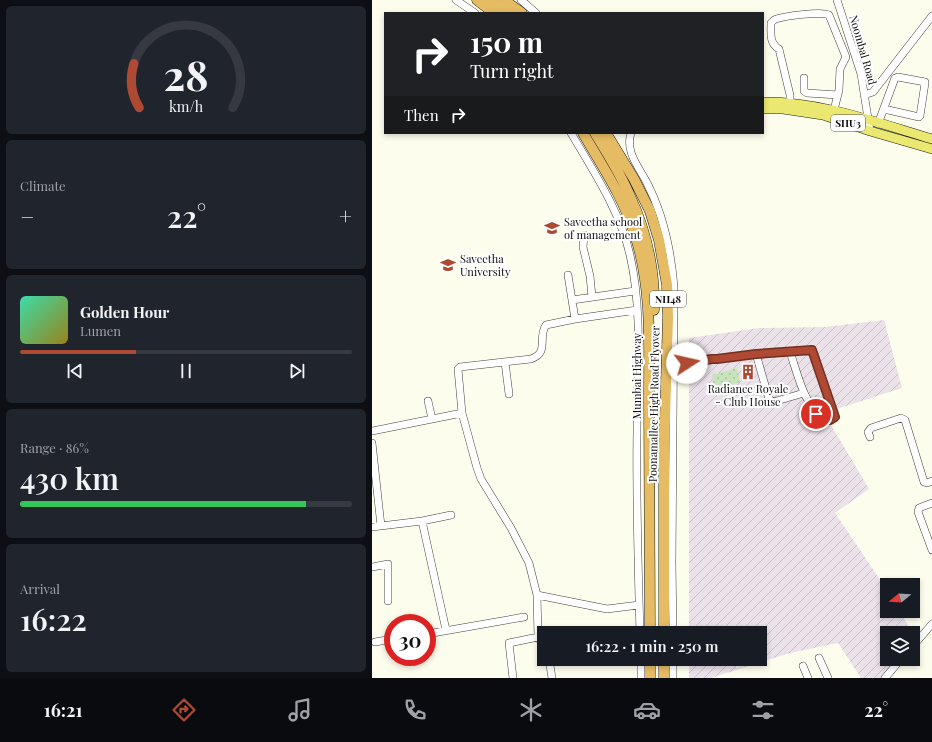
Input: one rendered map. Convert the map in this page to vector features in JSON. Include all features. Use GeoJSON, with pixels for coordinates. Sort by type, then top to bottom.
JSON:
{"type":"FeatureCollection","features":[{"type":"Feature","properties":{"kind":"highway"},"geometry":{"type":"LineString","coordinates":[[477,0],[493,12]]}},
{"type":"Feature","properties":{"kind":"highway"},"geometry":{"type":"LineString","coordinates":[[490,0],[507,12]]}},
{"type":"Feature","properties":{"kind":"highway"},"geometry":{"type":"LineString","coordinates":[[504,0],[521,12]]}},
{"type":"Feature","properties":{"kind":"highway","name":"Mumbai Highway"},"geometry":{"type":"LineString","coordinates":[[584,134],[619,195],[636,235],[642,259],[649,328],[650,626]]}},
{"type":"Feature","properties":{"kind":"highway"},"geometry":{"type":"LineString","coordinates":[[596,134],[629,194],[647,244],[653,277],[654,301],[653,340],[649,382]]}},
{"type":"Feature","properties":{"kind":"highway","name":"Poonamallee High Road Flyover"},"geometry":{"type":"LineString","coordinates":[[607,134],[643,196],[650,211],[659,240],[667,285],[668,317],[664,450],[669,545]]}},
{"type":"Feature","properties":{"kind":"highway","name":"NH48"},"geometry":{"type":"LineString","coordinates":[[664,626],[669,545]]}},
{"type":"Feature","properties":{"kind":"highway"},"geometry":{"type":"LineString","coordinates":[[650,666],[650,678]]}},
{"type":"Feature","properties":{"kind":"highway"},"geometry":{"type":"LineString","coordinates":[[664,666],[664,678]]}},
{"type":"Feature","properties":{"kind":"main road","name":"SHU3"},"geometry":{"type":"LineString","coordinates":[[764,102],[790,102],[834,110],[932,139]]}},
{"type":"Feature","properties":{"kind":"main road","name":"SHU3"},"geometry":{"type":"LineString","coordinates":[[764,109],[784,109],[823,115],[870,131],[932,149]]}},
{"type":"Feature","properties":{"kind":"street"},"geometry":{"type":"LineString","coordinates":[[456,0],[474,12]]}},
{"type":"Feature","properties":{"kind":"street"},"geometry":{"type":"LineString","coordinates":[[521,0],[535,12]]}},
{"type":"Feature","properties":{"kind":"street","name":"Noombal Road"},"geometry":{"type":"LineString","coordinates":[[837,0],[861,74],[870,131]]}},
{"type":"Feature","properties":{"kind":"street"},"geometry":{"type":"LineString","coordinates":[[790,102],[787,77],[779,49],[773,45],[771,39],[771,23],[776,19],[822,13],[829,15],[846,57],[840,68],[839,90],[834,110]]}},
{"type":"Feature","properties":{"kind":"street"},"geometry":{"type":"LineString","coordinates":[[864,95],[873,92],[932,16]]}},
{"type":"Feature","properties":{"kind":"street"},"geometry":{"type":"LineString","coordinates":[[878,124],[895,78],[898,77],[926,83],[919,117],[884,109]]}},
{"type":"Feature","properties":{"kind":"street"},"geometry":{"type":"LineString","coordinates":[[804,78],[804,91],[807,93],[838,95]]}},
{"type":"Feature","properties":{"kind":"street"},"geometry":{"type":"LineString","coordinates":[[572,134],[601,185],[620,224],[630,255],[635,291],[637,310],[637,477],[640,626]]}},
{"type":"Feature","properties":{"kind":"street"},"geometry":{"type":"LineString","coordinates":[[631,134],[629,142],[630,151],[653,197],[664,226],[674,287],[674,367],[669,545],[673,626]]}},
{"type":"Feature","properties":{"kind":"street"},"geometry":{"type":"LineString","coordinates":[[584,235],[583,247],[590,276],[592,297]]}},
{"type":"Feature","properties":{"kind":"street"},"geometry":{"type":"LineString","coordinates":[[568,275],[575,319]]}},
{"type":"Feature","properties":{"kind":"street"},"geometry":{"type":"LineString","coordinates":[[572,300],[635,291]]}},
{"type":"Feature","properties":{"kind":"street"},"geometry":{"type":"LineString","coordinates":[[538,626],[537,595],[529,563],[511,528],[481,479],[477,468],[462,413],[458,369],[460,367],[531,359],[537,357],[542,351],[543,329],[546,325],[575,319],[637,310]]}},
{"type":"Feature","properties":{"kind":"street"},"geometry":{"type":"LineString","coordinates":[[674,367],[756,354],[812,350],[835,417],[830,420],[824,420],[816,414],[804,393],[790,352]]}},
{"type":"Feature","properties":{"kind":"street"},"geometry":{"type":"LineString","coordinates":[[756,354],[769,399],[773,402],[804,393]]}},
{"type":"Feature","properties":{"kind":"street"},"geometry":{"type":"LineString","coordinates":[[505,362],[509,394]]}},
{"type":"Feature","properties":{"kind":"street"},"geometry":{"type":"LineString","coordinates":[[428,401],[432,419]]}},
{"type":"Feature","properties":{"kind":"street"},"geometry":{"type":"LineString","coordinates":[[372,431],[462,413]]}},
{"type":"Feature","properties":{"kind":"street"},"geometry":{"type":"LineString","coordinates":[[870,437],[868,432],[871,428],[901,418],[905,420],[924,482],[926,483],[932,481]]}},
{"type":"Feature","properties":{"kind":"street"},"geometry":{"type":"LineString","coordinates":[[372,443],[373,470],[381,526]]}},
{"type":"Feature","properties":{"kind":"street"},"geometry":{"type":"LineString","coordinates":[[932,503],[919,508],[918,512],[932,550]]}},
{"type":"Feature","properties":{"kind":"street"},"geometry":{"type":"LineString","coordinates":[[372,527],[422,521],[451,515]]}},
{"type":"Feature","properties":{"kind":"street"},"geometry":{"type":"LineString","coordinates":[[422,521],[446,630]]}},
{"type":"Feature","properties":{"kind":"street"},"geometry":{"type":"LineString","coordinates":[[372,567],[388,564],[388,601]]}},
{"type":"Feature","properties":{"kind":"street"},"geometry":{"type":"LineString","coordinates":[[537,595],[607,609],[639,605]]}},
{"type":"Feature","properties":{"kind":"street"},"geometry":{"type":"LineString","coordinates":[[436,632],[524,617]]}},
{"type":"Feature","properties":{"kind":"street"},"geometry":{"type":"LineString","coordinates":[[920,638],[932,624]]}},
{"type":"Feature","properties":{"kind":"street"},"geometry":{"type":"LineString","coordinates":[[513,678],[508,643],[537,637]]}},
{"type":"Feature","properties":{"kind":"street"},"geometry":{"type":"LineString","coordinates":[[375,642],[384,640]]}},
{"type":"Feature","properties":{"kind":"street"},"geometry":{"type":"LineString","coordinates":[[818,658],[828,678]]}},
{"type":"Feature","properties":{"kind":"street"},"geometry":{"type":"LineString","coordinates":[[550,666],[552,678]]}},
{"type":"Feature","properties":{"kind":"street"},"geometry":{"type":"LineString","coordinates":[[641,666],[641,678]]}},
{"type":"Feature","properties":{"kind":"street"},"geometry":{"type":"LineString","coordinates":[[673,666],[673,678]]}},
{"type":"Feature","properties":{"kind":"street"},"geometry":{"type":"LineString","coordinates":[[803,666],[808,678]]}},
{"type":"Feature","properties":{"kind":"street"},"geometry":{"type":"LineString","coordinates":[[885,678],[896,666]]}},
{"type":"Feature","properties":{"kind":"shaded area"},"geometry":{"type":"Polygon","coordinates":[[[884,320],[902,388],[824,413],[869,489],[835,513],[880,580],[880,618],[904,618],[908,626],[880,626],[880,666],[899,666],[882,678],[861,678],[838,643],[790,653],[767,660],[767,626],[689,626],[689,338],[759,328],[825,327],[884,320]]]}},
{"type":"Feature","properties":{"kind":"shaded area"},"geometry":{"type":"Polygon","coordinates":[[[689,666],[749,666],[711,678],[689,678],[689,666]]]}},
{"type":"Feature","properties":{"kind":"green space"},"geometry":{"type":"Polygon","coordinates":[[[737,368],[740,382],[714,390],[712,375],[737,368]]]}},
{"type":"Feature","properties":{"kind":"place","name":"Saveetha school of management"},"geometry":{"type":"Point","coordinates":[552,228]}},
{"type":"Feature","properties":{"kind":"place","name":"Saveetha University"},"geometry":{"type":"Point","coordinates":[448,265]}},
{"type":"Feature","properties":{"kind":"place","name":"Radiance Royale - Club House"},"geometry":{"type":"Point","coordinates":[748,372]}},
{"type":"Feature","properties":{"kind":"route"},"geometry":{"type":"LineString","coordinates":[[687,363],[756,354],[812,350],[835,417],[830,420],[824,420],[816,414]]}}]}
